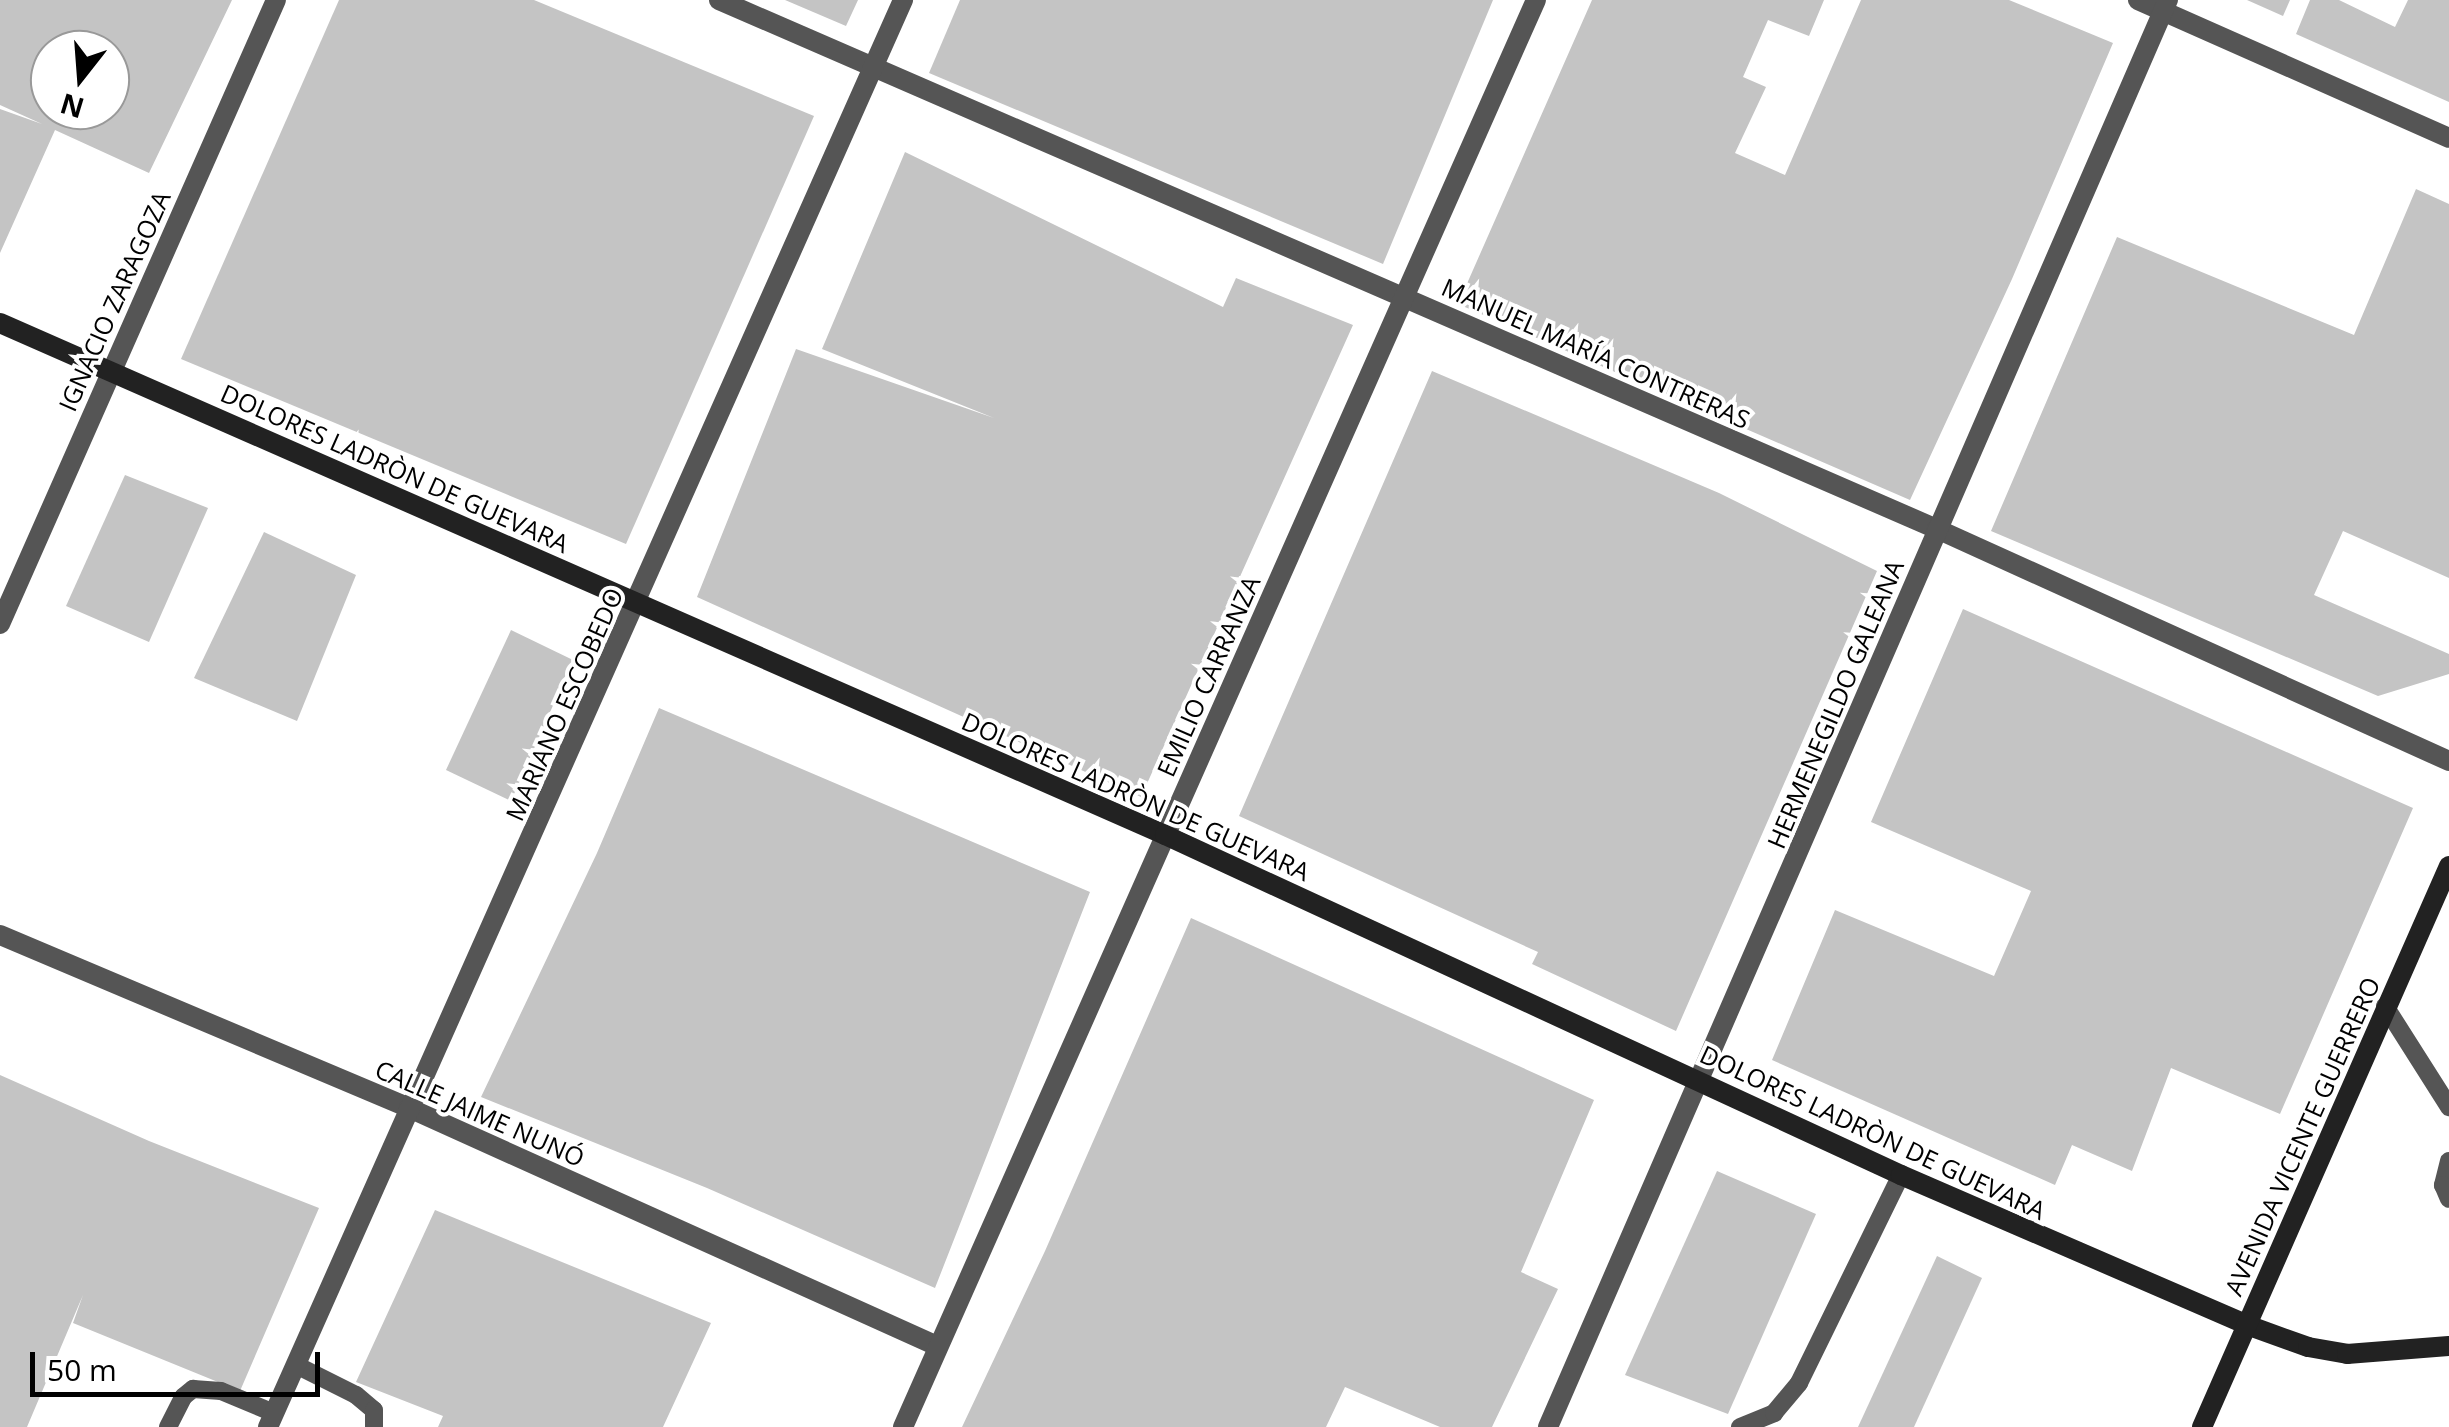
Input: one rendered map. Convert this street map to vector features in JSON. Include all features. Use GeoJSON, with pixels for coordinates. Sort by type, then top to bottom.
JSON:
{"type":"FeatureCollection","features":[{"type":"Feature","properties":{"kind":"street","name":"IGNACIO ZARAGOZA"},"geometry":{"type":"LineString","coordinates":[[0,624],[276,0]]}},
{"type":"Feature","properties":{"kind":"street","name":"MANUEL MARÍA CONTRERAS"},"geometry":{"type":"LineString","coordinates":[[719,0],[1937,529],[2449,761]]}},
{"type":"Feature","properties":{"kind":"street","name":"MARIANO ESCOBEDO"},"geometry":{"type":"LineString","coordinates":[[271,1420],[903,0]]}},
{"type":"Feature","properties":{"kind":"street","name":"EMILIO CARRANZA"},"geometry":{"type":"LineString","coordinates":[[902,1427],[1536,0]]}},
{"type":"Feature","properties":{"kind":"street"},"geometry":{"type":"LineString","coordinates":[[2138,0],[2166,6],[2449,138]]}},
{"type":"Feature","properties":{"kind":"street","name":"HERMENEGILDO GALEANA"},"geometry":{"type":"LineString","coordinates":[[1548,1427],[1702,1081],[2166,6]]}},
{"type":"Feature","properties":{"kind":"street","name":"DOLORES LADRÒN DE GUEVARA"},"geometry":{"type":"LineString","coordinates":[[0,323],[1165,835],[1901,1175],[2247,1324],[2308,1347],[2346,1354],[2449,1346]]}},
{"type":"Feature","properties":{"kind":"street","name":"AVENIDA VICENTE GUERRERO"},"geometry":{"type":"LineString","coordinates":[[2202,1427],[2449,866]]}},
{"type":"Feature","properties":{"kind":"street","name":"CALLE JAIME NUNÓ"},"geometry":{"type":"LineString","coordinates":[[0,934],[409,1108],[937,1346]]}},
{"type":"Feature","properties":{"kind":"lane"},"geometry":{"type":"LineString","coordinates":[[2385,1006],[2449,1107]]}},
{"type":"Feature","properties":{"kind":"lane"},"geometry":{"type":"LineString","coordinates":[[2449,1161],[2443,1185],[2449,1199]]}},
{"type":"Feature","properties":{"kind":"lane"},"geometry":{"type":"LineString","coordinates":[[1740,1427],[1774,1413],[1788,1399],[1901,1175]]}},
{"type":"Feature","properties":{"kind":"lane"},"geometry":{"type":"LineString","coordinates":[[296,1365],[356,1394],[374,1410],[374,1427]]}},
{"type":"Feature","properties":{"kind":"lane"},"geometry":{"type":"LineString","coordinates":[[168,1427],[183,1397],[193,1390],[221,1391],[271,1420]]}},
{"type":"Feature","properties":{"kind":"building"},"geometry":{"type":"Polygon","coordinates":[[[0,0],[232,0],[149,173],[55,130],[130,130],[130,30],[30,30],[30,119],[0,105],[0,0]]]}},
{"type":"Feature","properties":{"kind":"building"},"geometry":{"type":"Polygon","coordinates":[[[339,0],[534,0],[814,116],[626,544],[181,359],[339,0]]]}},
{"type":"Feature","properties":{"kind":"building"},"geometry":{"type":"Polygon","coordinates":[[[785,0],[858,0],[846,26],[785,0]]]}},
{"type":"Feature","properties":{"kind":"building"},"geometry":{"type":"Polygon","coordinates":[[[960,0],[1493,0],[1383,264],[929,73],[960,0]]]}},
{"type":"Feature","properties":{"kind":"building"},"geometry":{"type":"Polygon","coordinates":[[[1592,0],[1824,0],[1809,36],[1768,20],[1743,77],[1766,87],[1735,153],[1785,175],[1861,0],[2009,0],[2113,43],[2012,279],[1910,500],[1458,304],[1592,0]]]}},
{"type":"Feature","properties":{"kind":"building"},"geometry":{"type":"Polygon","coordinates":[[[2247,0],[2290,0],[2283,16],[2247,0]]]}},
{"type":"Feature","properties":{"kind":"building"},"geometry":{"type":"Polygon","coordinates":[[[2310,0],[2339,0],[2395,27],[2408,0],[2449,0],[2449,102],[2296,34],[2310,0]]]}},
{"type":"Feature","properties":{"kind":"building"},"geometry":{"type":"Polygon","coordinates":[[[0,109],[30,120],[30,130],[55,130],[0,253],[0,109]]]}},
{"type":"Feature","properties":{"kind":"building"},"geometry":{"type":"Polygon","coordinates":[[[905,152],[1223,307],[1236,278],[1353,325],[1141,797],[697,597],[796,349],[994,418],[822,349],[905,152]]]}},
{"type":"Feature","properties":{"kind":"building"},"geometry":{"type":"Polygon","coordinates":[[[2416,189],[2449,204],[2449,578],[2343,531],[2314,595],[2449,654],[2449,674],[2378,696],[1991,531],[2117,237],[2354,335],[2416,189]]]}},
{"type":"Feature","properties":{"kind":"building"},"geometry":{"type":"Polygon","coordinates":[[[1432,371],[1719,493],[1877,571],[1676,1031],[1532,964],[1538,952],[1239,816],[1432,371]]]}},
{"type":"Feature","properties":{"kind":"building"},"geometry":{"type":"Polygon","coordinates":[[[125,475],[208,508],[149,642],[66,606],[125,475]]]}},
{"type":"Feature","properties":{"kind":"building"},"geometry":{"type":"Polygon","coordinates":[[[264,532],[356,575],[297,721],[194,678],[264,532]]]}},
{"type":"Feature","properties":{"kind":"building"},"geometry":{"type":"Polygon","coordinates":[[[1963,609],[2413,808],[2280,1114],[2171,1068],[2132,1171],[2072,1145],[2055,1185],[1772,1060],[1835,910],[1994,976],[2031,891],[1871,822],[1963,609]]]}},
{"type":"Feature","properties":{"kind":"building"},"geometry":{"type":"Polygon","coordinates":[[[511,630],[573,660],[511,801],[446,770],[511,630]]]}},
{"type":"Feature","properties":{"kind":"building"},"geometry":{"type":"Polygon","coordinates":[[[659,708],[1090,892],[935,1288],[707,1188],[481,1097],[597,853],[659,708]]]}},
{"type":"Feature","properties":{"kind":"building"},"geometry":{"type":"Polygon","coordinates":[[[1191,918],[1594,1100],[1521,1272],[1558,1289],[1492,1427],[1440,1427],[1345,1387],[1326,1427],[962,1427],[1045,1251],[1191,918]]]}},
{"type":"Feature","properties":{"kind":"building"},"geometry":{"type":"Polygon","coordinates":[[[0,1075],[149,1141],[319,1208],[240,1391],[73,1323],[83,1295],[27,1427],[0,1427],[0,1075]]]}},
{"type":"Feature","properties":{"kind":"building"},"geometry":{"type":"Polygon","coordinates":[[[1717,1171],[1816,1214],[1728,1414],[1625,1375],[1717,1171]]]}},
{"type":"Feature","properties":{"kind":"building"},"geometry":{"type":"Polygon","coordinates":[[[435,1210],[711,1323],[663,1427],[438,1427],[443,1416],[356,1382],[435,1210]]]}},
{"type":"Feature","properties":{"kind":"building"},"geometry":{"type":"Polygon","coordinates":[[[1937,1256],[1982,1278],[1914,1427],[1858,1427],[1937,1256]]]}}]}
